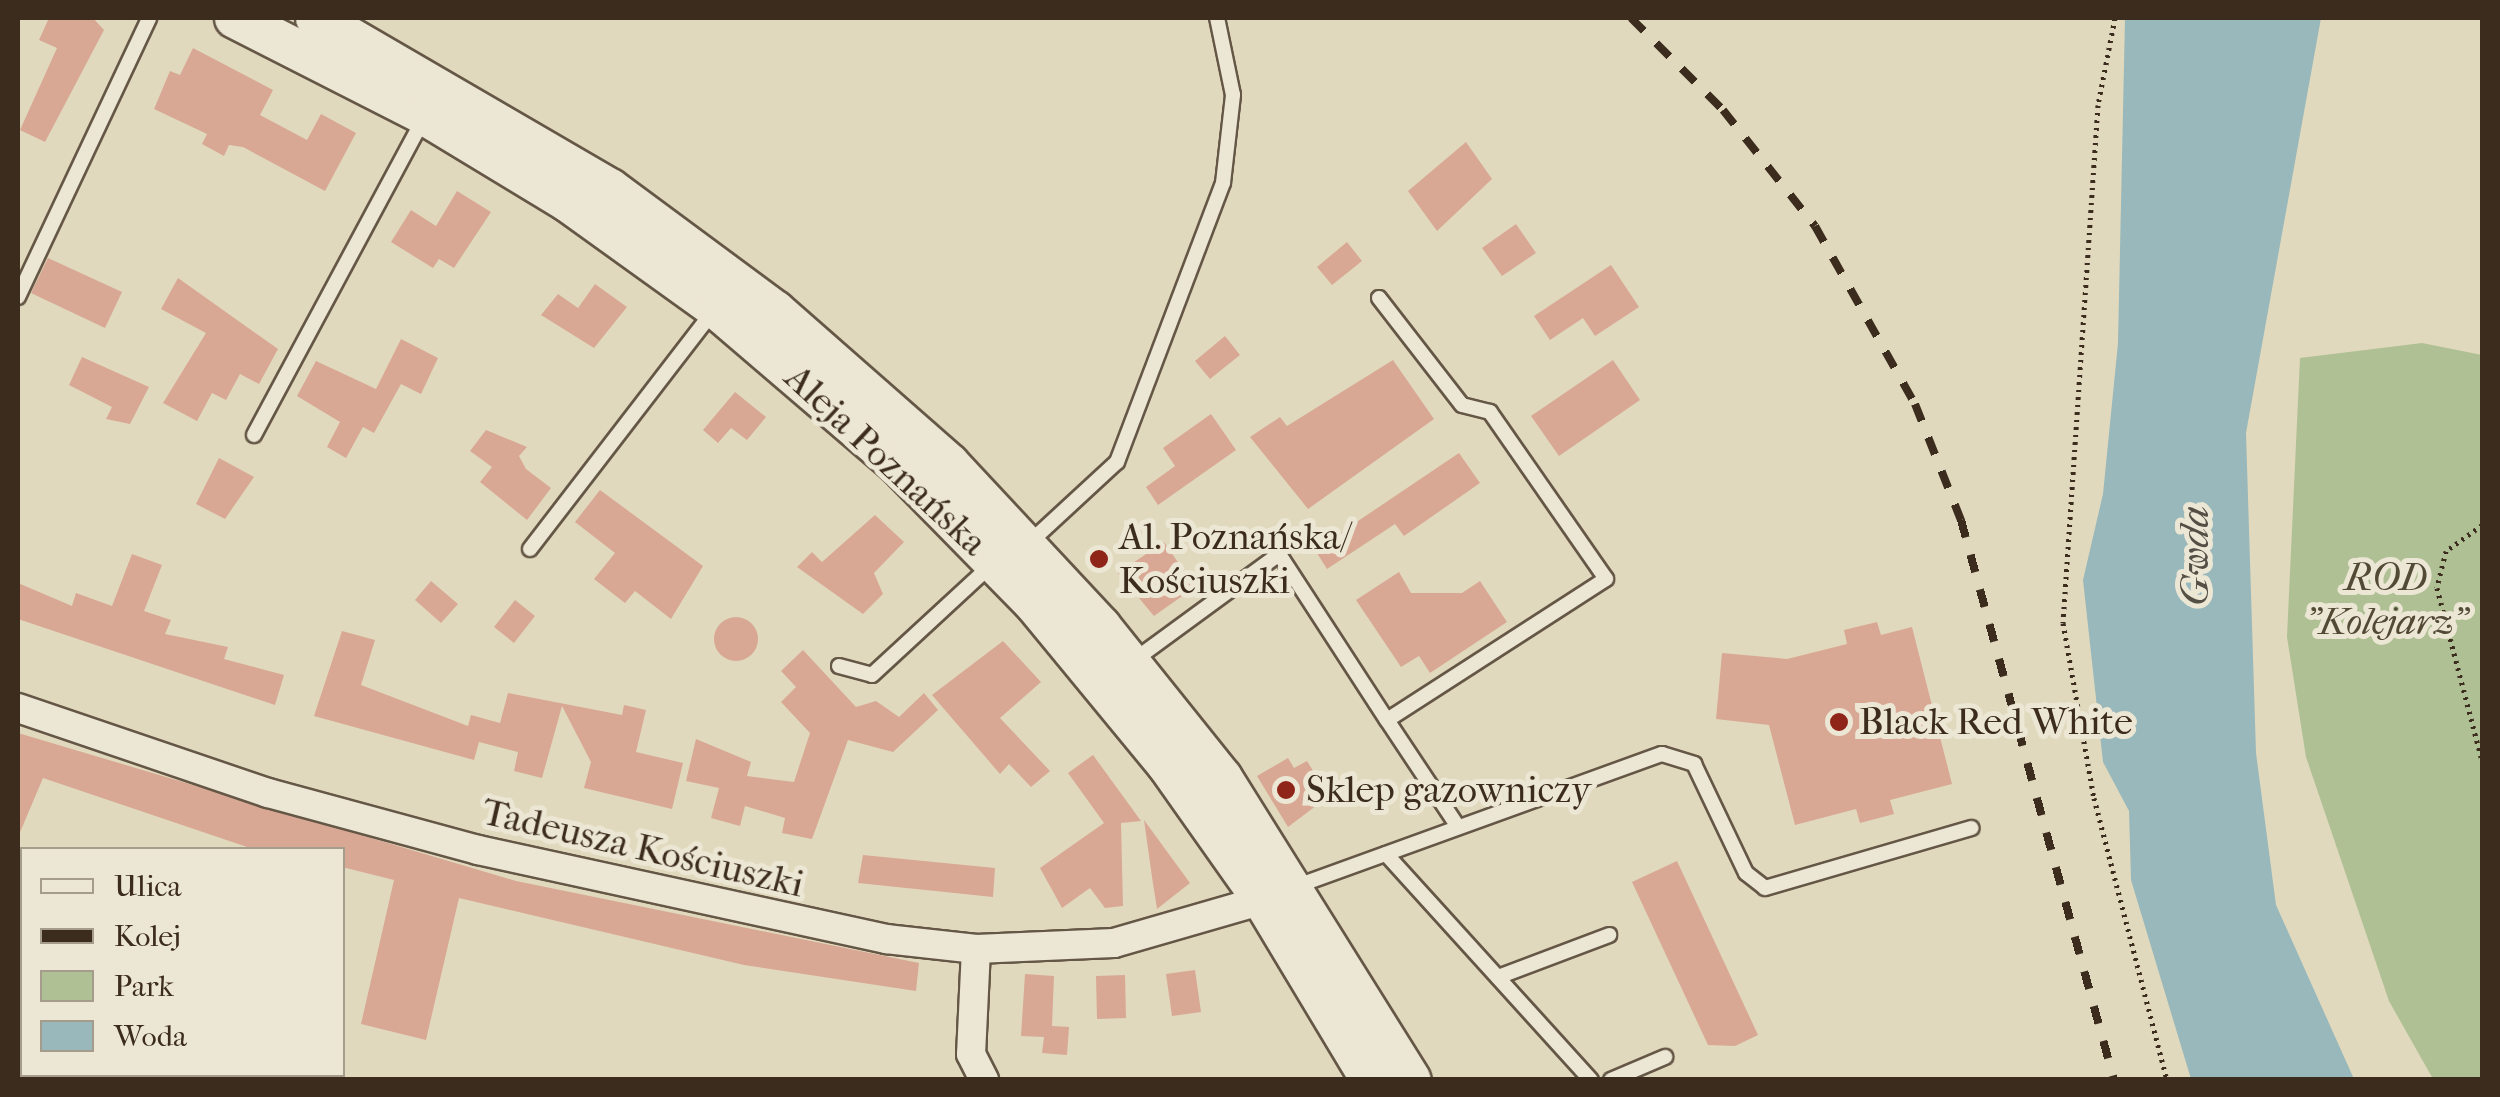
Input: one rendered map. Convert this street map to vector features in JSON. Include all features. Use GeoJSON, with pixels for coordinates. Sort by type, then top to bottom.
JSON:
{"type":"FeatureCollection","features":[{"type":"Feature","properties":{"kind":"main road","name":"Aleja Poznańska"},"geometry":{"type":"LineString","coordinates":[[235,18],[425,115],[716,308],[1011,553],[1131,662],[1280,893],[1411,1080]]}},
{"type":"Feature","properties":{"kind":"main road","name":"Aleja Poznańska"},"geometry":{"type":"LineString","coordinates":[[316,18],[532,138],[702,254],[881,401],[1011,553],[1129,715],[1280,893],[1371,1080]]}},
{"type":"Feature","properties":{"kind":"street","name":"Tadeusza Kościuszki"},"geometry":{"type":"LineString","coordinates":[[18,708],[268,793],[478,850],[801,924],[976,948],[1131,941],[1280,893]]}},
{"type":"Feature","properties":{"kind":"street"},"geometry":{"type":"LineString","coordinates":[[976,948],[972,1054],[984,1080]]}},
{"type":"Feature","properties":{"kind":"lane"},"geometry":{"type":"LineString","coordinates":[[18,297],[149,18]]}},
{"type":"Feature","properties":{"kind":"lane"},"geometry":{"type":"LineString","coordinates":[[839,666],[872,675],[1116,462],[1223,183],[1233,94],[1217,18]]}},
{"type":"Feature","properties":{"kind":"lane"},"geometry":{"type":"LineString","coordinates":[[254,435],[425,115]]}},
{"type":"Feature","properties":{"kind":"lane"},"geometry":{"type":"LineString","coordinates":[[1379,298],[1462,404],[1490,412],[1606,579],[1387,720]]}},
{"type":"Feature","properties":{"kind":"lane"},"geometry":{"type":"LineString","coordinates":[[530,549],[716,308]]}},
{"type":"Feature","properties":{"kind":"lane"},"geometry":{"type":"LineString","coordinates":[[1131,662],[1279,554],[1458,828]]}},
{"type":"Feature","properties":{"kind":"lane"},"geometry":{"type":"LineString","coordinates":[[1280,893],[1674,753],[1694,764],[1746,873],[1765,888],[1971,828]]}},
{"type":"Feature","properties":{"kind":"lane"},"geometry":{"type":"LineString","coordinates":[[1386,854],[1591,1080]]}},
{"type":"Feature","properties":{"kind":"lane"},"geometry":{"type":"LineString","coordinates":[[1498,977],[1609,934]]}},
{"type":"Feature","properties":{"kind":"lane"},"geometry":{"type":"LineString","coordinates":[[1611,1080],[1665,1058]]}},
{"type":"Feature","properties":{"kind":"path"},"geometry":{"type":"LineString","coordinates":[[2115,18],[2098,105],[2063,623],[2094,798],[2167,1080]]}},
{"type":"Feature","properties":{"kind":"path"},"geometry":{"type":"LineString","coordinates":[[2482,526],[2446,551],[2436,588],[2482,761]]}},
{"type":"Feature","properties":{"kind":"green space","name":"ROD \"Kolejarz\""},"geometry":{"type":"Polygon","coordinates":[[[2422,343],[2482,355],[2482,1079],[2433,1079],[2389,1001],[2306,757],[2287,637],[2300,358],[2422,343]]]}},
{"type":"Feature","properties":{"kind":"water","name":"Gwda"},"geometry":{"type":"Polygon","coordinates":[[[2125,18],[2321,18],[2246,433],[2256,753],[2276,905],[2354,1079],[2191,1079],[2131,880],[2129,811],[2103,762],[2083,580],[2103,494],[2118,343],[2125,18]]]}},
{"type":"Feature","properties":{"kind":"building"},"geometry":{"type":"Polygon","coordinates":[[[49,18],[93,18],[104,30],[45,142],[20,130],[57,48],[39,40],[49,18]]]}},
{"type":"Feature","properties":{"kind":"building"},"geometry":{"type":"Polygon","coordinates":[[[193,48],[273,90],[260,115],[307,140],[321,114],[356,133],[325,191],[243,147],[229,145],[224,156],[202,144],[207,134],[154,109],[170,71],[180,75],[193,48]]]}},
{"type":"Feature","properties":{"kind":"building"},"geometry":{"type":"Polygon","coordinates":[[[1466,142],[1492,179],[1437,231],[1408,191],[1466,142]]]}},
{"type":"Feature","properties":{"kind":"building"},"geometry":{"type":"Polygon","coordinates":[[[457,191],[491,212],[454,268],[439,259],[433,268],[391,242],[411,210],[436,226],[457,191]]]}},
{"type":"Feature","properties":{"kind":"building"},"geometry":{"type":"Polygon","coordinates":[[[1516,224],[1536,253],[1502,276],[1482,248],[1516,224]]]}},
{"type":"Feature","properties":{"kind":"building"},"geometry":{"type":"Polygon","coordinates":[[[1347,242],[1362,261],[1332,285],[1317,267],[1347,242]]]}},
{"type":"Feature","properties":{"kind":"building"},"geometry":{"type":"Polygon","coordinates":[[[48,258],[122,292],[105,328],[31,293],[48,258]]]}},
{"type":"Feature","properties":{"kind":"building"},"geometry":{"type":"Polygon","coordinates":[[[1611,265],[1639,307],[1595,336],[1583,318],[1550,340],[1534,316],[1611,265]]]}},
{"type":"Feature","properties":{"kind":"building"},"geometry":{"type":"Polygon","coordinates":[[[178,278],[278,349],[259,384],[240,374],[226,400],[212,393],[197,421],[163,403],[206,333],[161,309],[178,278]]]}},
{"type":"Feature","properties":{"kind":"building"},"geometry":{"type":"Polygon","coordinates":[[[595,284],[627,307],[594,348],[541,315],[558,294],[578,308],[595,284]]]}},
{"type":"Feature","properties":{"kind":"building"},"geometry":{"type":"Polygon","coordinates":[[[1225,336],[1240,355],[1210,379],[1195,361],[1225,336]]]}},
{"type":"Feature","properties":{"kind":"building"},"geometry":{"type":"Polygon","coordinates":[[[401,339],[438,358],[421,394],[401,384],[374,433],[363,427],[346,458],[327,447],[340,422],[297,396],[316,361],[376,389],[401,339]]]}},
{"type":"Feature","properties":{"kind":"building"},"geometry":{"type":"Polygon","coordinates":[[[82,357],[149,387],[130,424],[106,419],[112,407],[69,385],[82,357]]]}},
{"type":"Feature","properties":{"kind":"building"},"geometry":{"type":"Polygon","coordinates":[[[1393,360],[1434,419],[1308,509],[1250,437],[1280,417],[1287,426],[1393,360]]]}},
{"type":"Feature","properties":{"kind":"building"},"geometry":{"type":"Polygon","coordinates":[[[1613,360],[1640,400],[1559,456],[1531,416],[1613,360]]]}},
{"type":"Feature","properties":{"kind":"building"},"geometry":{"type":"Polygon","coordinates":[[[735,392],[766,417],[747,440],[731,428],[718,443],[703,430],[735,392]]]}},
{"type":"Feature","properties":{"kind":"building"},"geometry":{"type":"Polygon","coordinates":[[[1211,414],[1236,450],[1158,505],[1146,487],[1175,466],[1163,448],[1211,414]]]}},
{"type":"Feature","properties":{"kind":"building"},"geometry":{"type":"Polygon","coordinates":[[[486,430],[527,447],[519,456],[526,469],[551,488],[527,520],[480,482],[492,467],[470,451],[486,430]]]}},
{"type":"Feature","properties":{"kind":"building"},"geometry":{"type":"Polygon","coordinates":[[[1459,453],[1480,483],[1404,536],[1395,524],[1327,569],[1315,550],[1459,453]]]}},
{"type":"Feature","properties":{"kind":"building"},"geometry":{"type":"Polygon","coordinates":[[[219,458],[254,477],[225,519],[196,504],[219,458]]]}},
{"type":"Feature","properties":{"kind":"building"},"geometry":{"type":"Polygon","coordinates":[[[600,490],[703,566],[671,619],[635,591],[625,603],[594,579],[615,553],[575,522],[600,490]]]}},
{"type":"Feature","properties":{"kind":"building"},"geometry":{"type":"Polygon","coordinates":[[[875,515],[904,542],[874,573],[883,594],[863,614],[797,567],[812,552],[822,562],[875,515]]]}},
{"type":"Feature","properties":{"kind":"building"},"geometry":{"type":"Polygon","coordinates":[[[1164,542],[1195,587],[1154,616],[1118,573],[1164,542]]]}},
{"type":"Feature","properties":{"kind":"building"},"geometry":{"type":"Polygon","coordinates":[[[132,554],[162,565],[144,611],[171,620],[165,634],[228,647],[224,659],[284,675],[275,705],[18,619],[18,583],[72,606],[76,593],[112,606],[132,554]]]}},
{"type":"Feature","properties":{"kind":"building"},"geometry":{"type":"Polygon","coordinates":[[[1399,572],[1411,593],[1462,593],[1480,581],[1507,622],[1430,673],[1419,656],[1401,667],[1356,600],[1399,572]]]}},
{"type":"Feature","properties":{"kind":"building"},"geometry":{"type":"Polygon","coordinates":[[[431,581],[458,604],[441,623],[415,600],[431,581]]]}},
{"type":"Feature","properties":{"kind":"building"},"geometry":{"type":"Polygon","coordinates":[[[515,600],[535,616],[514,643],[494,627],[515,600]]]}},
{"type":"Feature","properties":{"kind":"building"},"geometry":{"type":"Polygon","coordinates":[[[736,617],[752,623],[758,639],[752,655],[736,661],[720,655],[714,639],[720,623],[736,617]]]}},
{"type":"Feature","properties":{"kind":"building","name":"Black Red White"},"geometry":{"type":"Polygon","coordinates":[[[1877,622],[1881,635],[1912,627],[1952,784],[1890,800],[1894,814],[1860,823],[1856,809],[1795,825],[1769,725],[1716,719],[1722,653],[1787,659],[1847,644],[1844,630],[1877,622]]]}},
{"type":"Feature","properties":{"kind":"building"},"geometry":{"type":"Polygon","coordinates":[[[342,631],[375,640],[361,685],[468,726],[471,715],[500,723],[508,693],[622,715],[624,705],[646,710],[636,752],[683,763],[672,809],[584,788],[591,762],[562,706],[542,778],[514,771],[518,752],[479,742],[474,760],[314,716],[342,631]]]}},
{"type":"Feature","properties":{"kind":"building"},"geometry":{"type":"Polygon","coordinates":[[[1003,641],[1041,682],[1000,718],[1050,771],[1031,787],[1009,764],[1000,774],[932,695],[1003,641]]]}},
{"type":"Feature","properties":{"kind":"building"},"geometry":{"type":"Polygon","coordinates":[[[803,650],[856,707],[876,701],[899,717],[924,693],[938,710],[893,752],[848,740],[812,839],[782,833],[785,818],[745,806],[740,826],[711,818],[719,788],[686,781],[696,739],[751,762],[747,776],[794,782],[810,733],[781,702],[796,687],[781,671],[803,650]]]}},
{"type":"Feature","properties":{"kind":"building"},"geometry":{"type":"Polygon","coordinates":[[[18,733],[516,881],[919,963],[916,991],[744,965],[459,898],[426,1040],[361,1024],[394,880],[345,868],[345,847],[247,847],[43,778],[18,837],[18,733]]]}},
{"type":"Feature","properties":{"kind":"building"},"geometry":{"type":"Polygon","coordinates":[[[1093,755],[1141,821],[1121,823],[1123,906],[1105,908],[1090,888],[1062,908],[1040,868],[1104,823],[1068,773],[1093,755]]]}},
{"type":"Feature","properties":{"kind":"building","name":"Sklep gazowniczy"},"geometry":{"type":"Polygon","coordinates":[[[1288,758],[1294,768],[1307,761],[1329,796],[1288,827],[1257,776],[1288,758]]]}},
{"type":"Feature","properties":{"kind":"building"},"geometry":{"type":"Polygon","coordinates":[[[1144,820],[1190,883],[1157,909],[1152,877],[1144,820]]]}},
{"type":"Feature","properties":{"kind":"building"},"geometry":{"type":"Polygon","coordinates":[[[863,855],[995,868],[993,897],[858,883],[863,855]]]}},
{"type":"Feature","properties":{"kind":"building"},"geometry":{"type":"Polygon","coordinates":[[[1677,861],[1758,1035],[1735,1046],[1708,1045],[1632,882],[1677,861]]]}},
{"type":"Feature","properties":{"kind":"building"},"geometry":{"type":"Polygon","coordinates":[[[1195,970],[1201,1012],[1172,1016],[1166,974],[1195,970]]]}},
{"type":"Feature","properties":{"kind":"building"},"geometry":{"type":"Polygon","coordinates":[[[1025,974],[1054,976],[1052,1026],[1069,1027],[1067,1055],[1042,1053],[1044,1037],[1021,1036],[1025,974]]]}},
{"type":"Feature","properties":{"kind":"building"},"geometry":{"type":"Polygon","coordinates":[[[1125,975],[1126,1018],[1097,1019],[1096,976],[1125,975]]]}},
{"type":"Feature","properties":{"kind":"railway"},"geometry":{"type":"LineString","coordinates":[[1631,18],[1723,110],[1815,226],[1915,404],[1961,520],[2114,1080]]}},
{"type":"Feature","properties":{"kind":"place","name":"Al. Poznańska/ Kościuszki"},"geometry":{"type":"Point","coordinates":[1099,559]}},
{"type":"Feature","properties":{"kind":"place","name":"Black Red White"},"geometry":{"type":"Point","coordinates":[1839,722]}},
{"type":"Feature","properties":{"kind":"place","name":"Sklep gazowniczy"},"geometry":{"type":"Point","coordinates":[1286,790]}}]}
